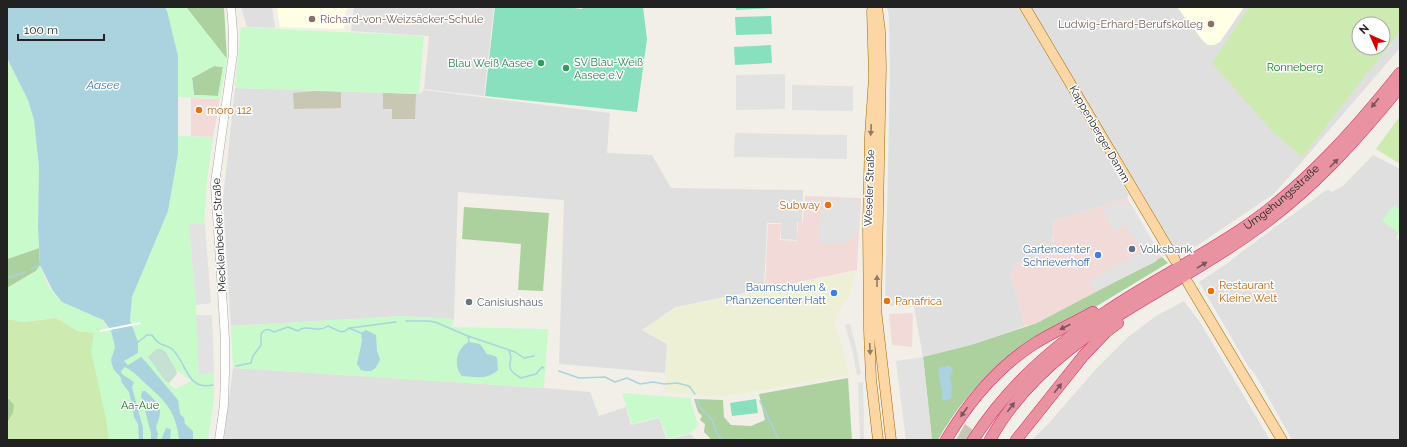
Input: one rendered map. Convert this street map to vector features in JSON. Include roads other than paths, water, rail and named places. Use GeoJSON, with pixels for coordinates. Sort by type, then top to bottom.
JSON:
{"type":"FeatureCollection","features":[{"type":"Feature","properties":{"kind":"highway","name":"Umgehungsstraße"},"geometry":{"type":"LineString","coordinates":[[1137,292],[1232,235],[1291,191],[1338,146],[1400,73]]}},
{"type":"Feature","properties":{"kind":"highway","name":"Umgehungsstraße"},"geometry":{"type":"LineString","coordinates":[[1168,285],[1247,236],[1297,198],[1318,180],[1344,153],[1400,88]]}},
{"type":"Feature","properties":{"kind":"highway"},"geometry":{"type":"LineString","coordinates":[[990,440],[1012,406],[1029,386],[1056,360],[1097,329],[1168,285]]}},
{"type":"Feature","properties":{"kind":"highway"},"geometry":{"type":"LineString","coordinates":[[1016,440],[1095,342],[1168,285]]}},
{"type":"Feature","properties":{"kind":"highway"},"geometry":{"type":"LineString","coordinates":[[946,440],[964,412],[975,399],[995,377],[1021,353],[1044,338],[1124,294],[1137,292]]}},
{"type":"Feature","properties":{"kind":"highway"},"geometry":{"type":"LineString","coordinates":[[973,440],[1013,389],[1039,362],[1086,324],[1137,292]]}},
{"type":"Feature","properties":{"kind":"main road","name":"Weseler Straße"},"geometry":{"type":"LineString","coordinates":[[871,7],[874,76],[870,136],[868,226],[869,330],[878,440]]}},
{"type":"Feature","properties":{"kind":"main road","name":"Weseler Straße"},"geometry":{"type":"LineString","coordinates":[[877,7],[880,30],[881,74],[876,309],[891,440]]}},
{"type":"Feature","properties":{"kind":"main road","name":"Kappenberger Damm"},"geometry":{"type":"LineString","coordinates":[[1024,7],[1175,260]]}},
{"type":"Feature","properties":{"kind":"main road"},"geometry":{"type":"LineString","coordinates":[[1188,282],[1282,440]]}},
{"type":"Feature","properties":{"kind":"main road"},"geometry":{"type":"LineString","coordinates":[[871,369],[883,367]]}},
{"type":"Feature","properties":{"kind":"street","name":"Mecklenbecker Straße"},"geometry":{"type":"LineString","coordinates":[[219,440],[224,405],[225,359],[215,183],[233,54],[234,32],[231,7]]}},
{"type":"Feature","properties":{"kind":"water","name":"Aasee"},"geometry":{"type":"Polygon","coordinates":[[[7,7],[165,7],[167,11],[178,56],[178,154],[168,211],[132,297],[130,320],[138,342],[138,353],[124,361],[128,365],[141,357],[145,361],[178,400],[180,414],[184,418],[185,424],[193,431],[193,440],[179,440],[176,422],[165,403],[140,378],[125,367],[121,371],[122,374],[134,382],[132,387],[143,428],[143,440],[139,440],[138,424],[134,417],[129,392],[112,365],[111,360],[115,347],[111,330],[103,320],[62,302],[53,291],[40,265],[38,227],[39,167],[34,120],[28,100],[7,58],[7,7]]]}},
{"type":"Feature","properties":{"kind":"water"},"geometry":{"type":"Polygon","coordinates":[[[366,330],[376,335],[377,351],[380,359],[377,366],[371,371],[361,370],[357,364],[362,341],[361,333],[366,330]]]}},
{"type":"Feature","properties":{"kind":"water"},"geometry":{"type":"Polygon","coordinates":[[[469,342],[480,344],[487,354],[495,356],[497,358],[498,370],[485,377],[462,376],[457,368],[457,358],[461,349],[469,342]]]}},
{"type":"Feature","properties":{"kind":"water"},"geometry":{"type":"Polygon","coordinates":[[[950,366],[953,370],[950,377],[952,387],[951,398],[944,401],[941,398],[943,391],[941,389],[938,370],[941,367],[950,366]]]}},
{"type":"Feature","properties":{"kind":"water"},"geometry":{"type":"Polygon","coordinates":[[[142,391],[145,391],[159,407],[160,415],[156,427],[158,434],[157,440],[151,440],[151,433],[141,396],[142,391]]]}},
{"type":"Feature","properties":{"kind":"water"},"geometry":{"type":"Polygon","coordinates":[[[166,428],[171,429],[170,440],[161,440],[166,428]]]}},
{"type":"Feature","properties":{"kind":"waterway"},"geometry":{"type":"LineString","coordinates":[[31,269],[40,265]]}},
{"type":"Feature","properties":{"kind":"waterway"},"geometry":{"type":"LineString","coordinates":[[7,278],[25,272]]}},
{"type":"Feature","properties":{"kind":"waterway"},"geometry":{"type":"LineString","coordinates":[[406,321],[435,322],[468,336],[515,352],[524,358],[534,356]]}},
{"type":"Feature","properties":{"kind":"waterway"},"geometry":{"type":"LineString","coordinates":[[350,328],[396,322]]}},
{"type":"Feature","properties":{"kind":"waterway"},"geometry":{"type":"LineString","coordinates":[[236,366],[251,363],[253,356],[261,345],[261,334],[265,330],[274,332],[288,327],[298,331],[305,328],[320,329],[328,326],[341,332],[349,328],[361,333]]}},
{"type":"Feature","properties":{"kind":"waterway"},"geometry":{"type":"LineString","coordinates":[[138,342],[147,335],[152,335],[160,343],[172,349],[192,380],[197,384],[204,386],[213,385]]}},
{"type":"Feature","properties":{"kind":"waterway"},"geometry":{"type":"LineString","coordinates":[[468,336],[469,342]]}},
{"type":"Feature","properties":{"kind":"waterway"},"geometry":{"type":"LineString","coordinates":[[509,351],[511,355],[511,370],[521,378],[536,374],[542,367],[544,368]]}},
{"type":"Feature","properties":{"kind":"waterway"},"geometry":{"type":"LineString","coordinates":[[559,371],[579,378],[605,377],[615,382],[627,378],[640,384],[653,382],[664,384],[677,383],[689,386],[695,394]]}},
{"type":"Feature","properties":{"kind":"waterway"},"geometry":{"type":"LineString","coordinates":[[697,400],[700,407],[712,420],[717,434],[722,440]]}},
{"type":"Feature","properties":{"kind":"waterway"},"geometry":{"type":"LineString","coordinates":[[760,401],[779,440]]}},
{"type":"Feature","properties":{"kind":"waterway"},"geometry":{"type":"LineString","coordinates":[[733,440],[740,440]]}},
{"type":"Feature","properties":{"kind":"place","name":"Richard-von-Weizsäcker-Schule"},"geometry":{"type":"Point","coordinates":[312,19]}},
{"type":"Feature","properties":{"kind":"place","name":"Ludwig-Erhard-Berufskolleg"},"geometry":{"type":"Point","coordinates":[1211,24]}},
{"type":"Feature","properties":{"kind":"place","name":"Blau Weiß Aasee"},"geometry":{"type":"Point","coordinates":[541,63]}},
{"type":"Feature","properties":{"kind":"place","name":"SV Blau-Weiß Aasee e.V"},"geometry":{"type":"Point","coordinates":[566,68]}},
{"type":"Feature","properties":{"kind":"place","name":"moro 112"},"geometry":{"type":"Point","coordinates":[199,110]}},
{"type":"Feature","properties":{"kind":"place","name":"Subway"},"geometry":{"type":"Point","coordinates":[828,205]}},
{"type":"Feature","properties":{"kind":"place","name":"Volksbank"},"geometry":{"type":"Point","coordinates":[1132,249]}},
{"type":"Feature","properties":{"kind":"place","name":"Gartencenter Schrieverhoff"},"geometry":{"type":"Point","coordinates":[1098,255]}},
{"type":"Feature","properties":{"kind":"place","name":"Restaurant Kleine Welt"},"geometry":{"type":"Point","coordinates":[1211,291]}},
{"type":"Feature","properties":{"kind":"place","name":"Baumschulen & Pflanzencenter Hatt"},"geometry":{"type":"Point","coordinates":[834,293]}},
{"type":"Feature","properties":{"kind":"place","name":"Panafrica"},"geometry":{"type":"Point","coordinates":[887,301]}},
{"type":"Feature","properties":{"kind":"place","name":"Canisiushaus"},"geometry":{"type":"Point","coordinates":[469,302]}},
{"type":"Feature","properties":{"kind":"park label","name":"Ronneberg"},"geometry":{"type":"Point","coordinates":[1295,67]}},
{"type":"Feature","properties":{"kind":"park label","name":"Aa-Aue"},"geometry":{"type":"Point","coordinates":[140,405]}}]}
